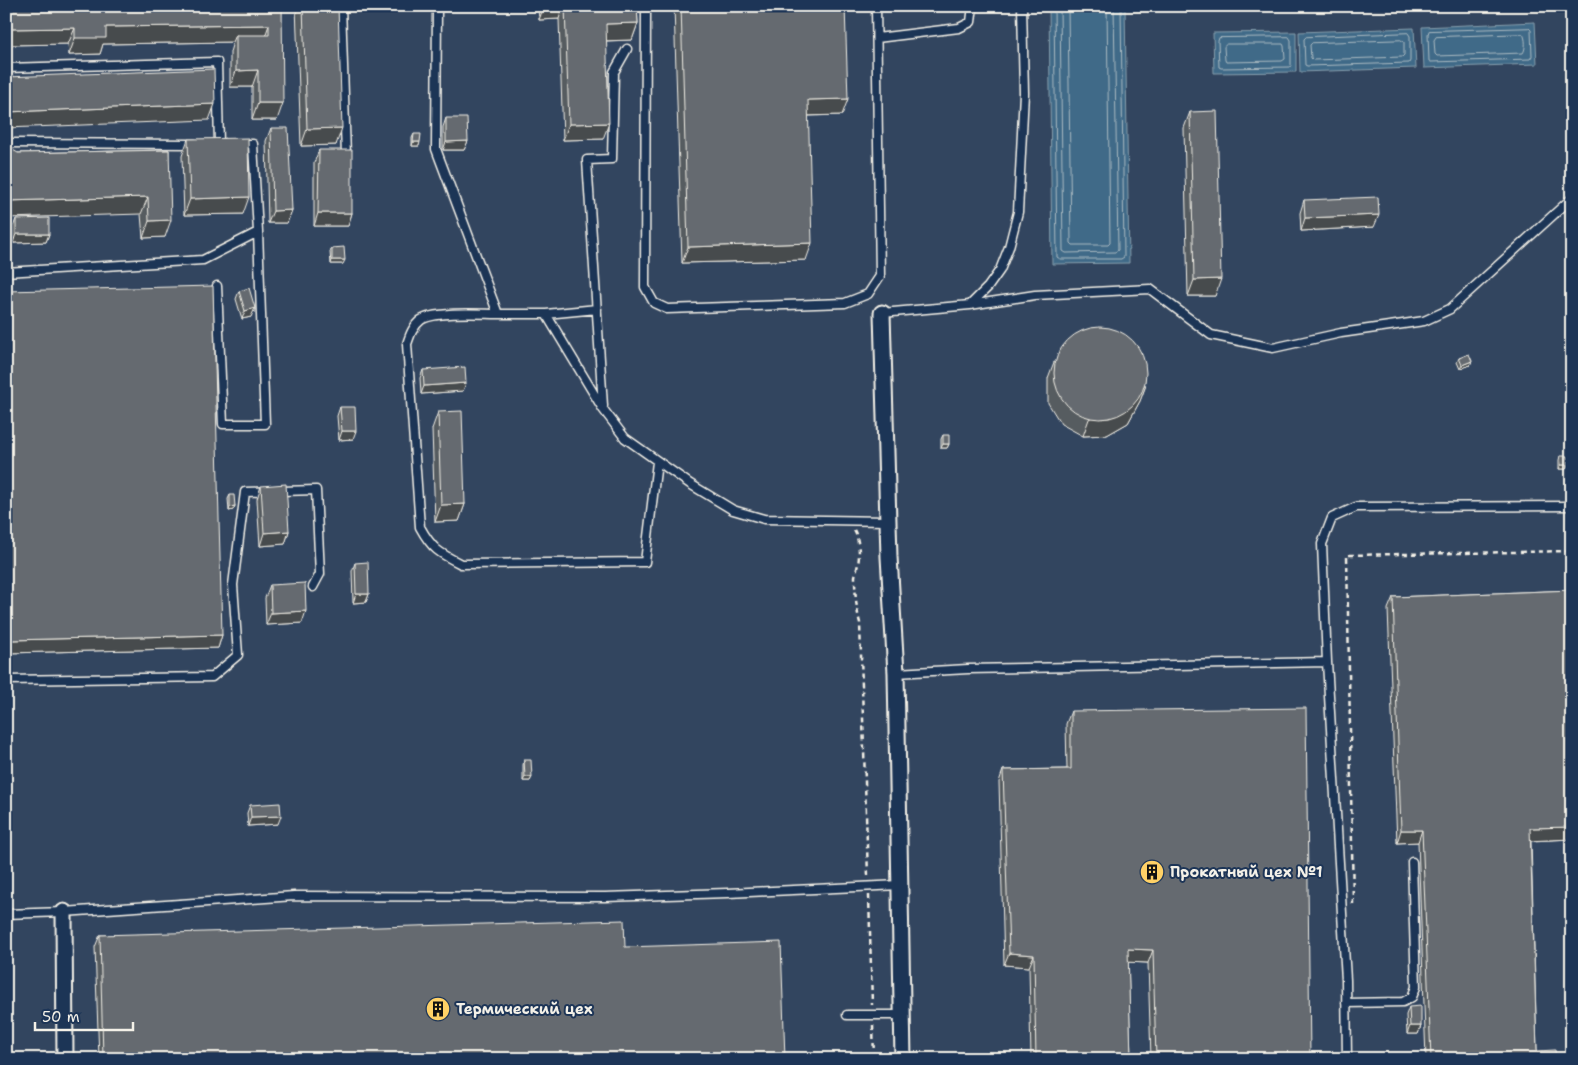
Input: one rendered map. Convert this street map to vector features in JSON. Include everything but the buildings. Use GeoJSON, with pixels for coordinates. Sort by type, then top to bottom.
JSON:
{"type":"FeatureCollection","features":[{"type":"Feature","properties":{"kind":"street"},"geometry":{"type":"LineString","coordinates":[[882,313],[887,521],[896,673],[902,1059]]}},
{"type":"Feature","properties":{"kind":"street"},"geometry":{"type":"LineString","coordinates":[[64,912],[65,1059]]}},
{"type":"Feature","properties":{"kind":"lane"},"geometry":{"type":"LineString","coordinates":[[337,157],[346,156],[341,6]]}},
{"type":"Feature","properties":{"kind":"lane"},"geometry":{"type":"LineString","coordinates":[[437,6],[436,149],[498,314]]}},
{"type":"Feature","properties":{"kind":"lane"},"geometry":{"type":"LineString","coordinates":[[646,6],[645,287],[654,303],[667,310],[845,304],[868,294],[880,276],[876,6]]}},
{"type":"Feature","properties":{"kind":"lane"},"geometry":{"type":"LineString","coordinates":[[877,38],[959,28],[971,22],[973,6]]}},
{"type":"Feature","properties":{"kind":"lane"},"geometry":{"type":"LineString","coordinates":[[970,305],[988,287],[1000,270],[1009,247],[1018,212],[1024,93],[1022,6]]}},
{"type":"Feature","properties":{"kind":"lane"},"geometry":{"type":"LineString","coordinates":[[603,409],[587,160],[612,159],[614,72],[627,49]]}},
{"type":"Feature","properties":{"kind":"lane"},"geometry":{"type":"LineString","coordinates":[[6,68],[217,62],[219,144]]}},
{"type":"Feature","properties":{"kind":"lane"},"geometry":{"type":"LineString","coordinates":[[6,143],[200,144]]}},
{"type":"Feature","properties":{"kind":"lane"},"geometry":{"type":"LineString","coordinates":[[209,144],[253,144],[265,424],[223,424],[217,286]]}},
{"type":"Feature","properties":{"kind":"lane"},"geometry":{"type":"LineString","coordinates":[[882,313],[970,305],[1035,295],[1150,289],[1211,335],[1273,348],[1342,333],[1424,322],[1450,309],[1572,198]]}},
{"type":"Feature","properties":{"kind":"lane"},"geometry":{"type":"LineString","coordinates":[[6,272],[203,260],[258,232]]}},
{"type":"Feature","properties":{"kind":"lane"},"geometry":{"type":"LineString","coordinates":[[597,309],[546,314],[431,315],[419,321],[411,332],[408,344],[420,527],[430,544],[461,564],[645,562],[657,462]]}},
{"type":"Feature","properties":{"kind":"lane"},"geometry":{"type":"LineString","coordinates":[[546,314],[603,409],[625,438],[657,462],[733,510],[764,519],[887,521]]}},
{"type":"Feature","properties":{"kind":"lane"},"geometry":{"type":"LineString","coordinates":[[6,680],[212,677],[238,655],[233,585],[245,492],[316,490],[320,574],[313,587]]}},
{"type":"Feature","properties":{"kind":"lane"},"geometry":{"type":"LineString","coordinates":[[1347,1059],[1346,1003],[1322,544],[1332,518],[1356,507],[1572,506]]}},
{"type":"Feature","properties":{"kind":"lane"},"geometry":{"type":"LineString","coordinates":[[896,673],[968,669],[1327,662]]}},
{"type":"Feature","properties":{"kind":"lane"},"geometry":{"type":"LineString","coordinates":[[1346,1003],[1402,1002],[1412,997],[1416,986],[1412,862]]}},
{"type":"Feature","properties":{"kind":"lane"},"geometry":{"type":"LineString","coordinates":[[6,914],[64,912],[294,896],[605,897],[900,886]]}},
{"type":"Feature","properties":{"kind":"lane"},"geometry":{"type":"LineString","coordinates":[[846,1015],[902,1014]]}},
{"type":"Feature","properties":{"kind":"path"},"geometry":{"type":"LineString","coordinates":[[849,528],[858,535],[856,583],[857,612],[860,623],[874,1059]]}},
{"type":"Feature","properties":{"kind":"path"},"geometry":{"type":"LineString","coordinates":[[1353,904],[1347,556],[1572,552]]}},
{"type":"Feature","properties":{"kind":"shaded area"},"geometry":{"type":"Polygon","coordinates":[[[6,6],[1572,6],[1572,1059],[6,1059],[6,6]]]}},
{"type":"Feature","properties":{"kind":"water"},"geometry":{"type":"Polygon","coordinates":[[[1049,6],[1125,6],[1129,263],[1052,264],[1049,6]]]}},
{"type":"Feature","properties":{"kind":"water"},"geometry":{"type":"Polygon","coordinates":[[[1535,22],[1537,64],[1424,68],[1422,27],[1535,22]]]}},
{"type":"Feature","properties":{"kind":"water"},"geometry":{"type":"Polygon","coordinates":[[[1414,28],[1416,68],[1300,72],[1299,32],[1414,28]]]}},
{"type":"Feature","properties":{"kind":"water"},"geometry":{"type":"Polygon","coordinates":[[[1296,32],[1296,72],[1214,73],[1213,33],[1296,32]]]}},
{"type":"Feature","properties":{"kind":"place","name":"Прокатный цех №1"},"geometry":{"type":"Point","coordinates":[1152,872]}},
{"type":"Feature","properties":{"kind":"place","name":"Термический цех"},"geometry":{"type":"Point","coordinates":[438,1009]}}]}
